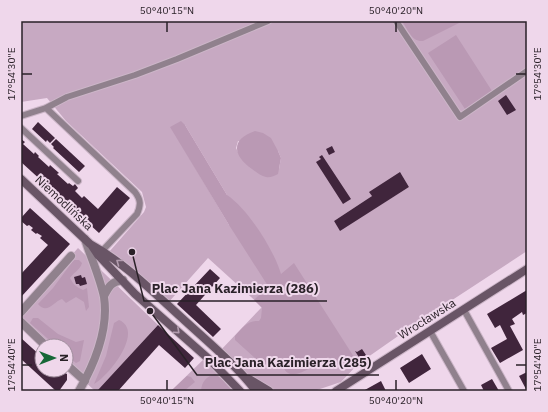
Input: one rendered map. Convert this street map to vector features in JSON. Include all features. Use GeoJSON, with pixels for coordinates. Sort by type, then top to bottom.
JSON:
{"type":"FeatureCollection","features":[{"type":"Feature","properties":{"kind":"main road","name":"Niemodlińska"},"geometry":{"type":"LineString","coordinates":[[21,179],[87,241],[98,255],[140,298],[210,360],[240,391]]}},
{"type":"Feature","properties":{"kind":"main road","name":"Niemodlińska"},"geometry":{"type":"LineString","coordinates":[[87,241],[130,271],[241,373],[256,391]]}},
{"type":"Feature","properties":{"kind":"main road","name":"Wrocławska"},"geometry":{"type":"LineString","coordinates":[[330,391],[338,389],[527,269]]}},
{"type":"Feature","properties":{"kind":"main road"},"geometry":{"type":"LineString","coordinates":[[241,373],[269,391]]}},
{"type":"Feature","properties":{"kind":"street"},"geometry":{"type":"LineString","coordinates":[[79,391],[95,360],[102,337],[105,318],[104,296],[87,241]]}},
{"type":"Feature","properties":{"kind":"street"},"geometry":{"type":"LineString","coordinates":[[21,312],[71,256]]}},
{"type":"Feature","properties":{"kind":"street"},"geometry":{"type":"LineString","coordinates":[[104,296],[108,287],[114,282],[122,280]]}},
{"type":"Feature","properties":{"kind":"street"},"geometry":{"type":"LineString","coordinates":[[21,322],[38,338]]}},
{"type":"Feature","properties":{"kind":"street"},"geometry":{"type":"LineString","coordinates":[[74,371],[85,381]]}},
{"type":"Feature","properties":{"kind":"lane"},"geometry":{"type":"LineString","coordinates":[[21,116],[46,108],[67,97],[135,75],[222,41],[268,21]]}},
{"type":"Feature","properties":{"kind":"lane"},"geometry":{"type":"LineString","coordinates":[[396,21],[460,117],[527,71]]}},
{"type":"Feature","properties":{"kind":"lane"},"geometry":{"type":"LineString","coordinates":[[46,108],[135,192],[140,201],[137,214],[102,251]]}},
{"type":"Feature","properties":{"kind":"lane"},"geometry":{"type":"LineString","coordinates":[[21,128],[78,181]]}},
{"type":"Feature","properties":{"kind":"lane"},"geometry":{"type":"LineString","coordinates":[[464,310],[510,391]]}},
{"type":"Feature","properties":{"kind":"lane"},"geometry":{"type":"LineString","coordinates":[[430,331],[464,391]]}},
{"type":"Feature","properties":{"kind":"shaded area"},"geometry":{"type":"Polygon","coordinates":[[[402,21],[463,21],[423,41],[419,41],[408,32],[402,21]]]}},
{"type":"Feature","properties":{"kind":"shaded area"},"geometry":{"type":"Polygon","coordinates":[[[527,21],[527,251],[411,327],[358,364],[341,382],[314,391],[269,391],[241,373],[219,352],[262,307],[208,258],[167,304],[109,252],[144,212],[146,207],[142,192],[66,121],[47,98],[21,102],[21,22],[527,21]],[[185,125],[171,127],[229,225],[227,195],[185,125]],[[238,141],[236,148],[239,154],[279,169],[281,158],[278,151],[238,141]],[[401,174],[372,196],[334,221],[340,230],[409,187],[401,174]]]}},
{"type":"Feature","properties":{"kind":"shaded area"},"geometry":{"type":"Polygon","coordinates":[[[456,35],[492,91],[465,109],[428,53],[456,35]]]}},
{"type":"Feature","properties":{"kind":"shaded area"},"geometry":{"type":"Polygon","coordinates":[[[181,121],[185,125],[227,195],[243,210],[259,231],[273,254],[281,274],[294,263],[354,357],[347,363],[338,366],[328,357],[303,372],[292,374],[286,372],[278,360],[265,365],[235,340],[235,336],[240,330],[252,322],[259,321],[261,318],[262,308],[254,300],[268,286],[170,127],[181,121]]]}},
{"type":"Feature","properties":{"kind":"shaded area"},"geometry":{"type":"Polygon","coordinates":[[[255,131],[263,133],[271,138],[281,158],[278,174],[274,176],[262,176],[245,164],[238,153],[238,143],[247,134],[255,131]]]}},
{"type":"Feature","properties":{"kind":"shaded area"},"geometry":{"type":"Polygon","coordinates":[[[78,248],[158,325],[97,391],[95,391],[74,371],[74,338],[38,338],[21,322],[21,312],[78,248]]]}},
{"type":"Feature","properties":{"kind":"shaded area"},"geometry":{"type":"Polygon","coordinates":[[[74,260],[79,260],[82,263],[70,278],[78,288],[83,290],[87,288],[89,307],[86,311],[84,302],[76,297],[66,303],[62,299],[50,307],[41,307],[38,304],[53,288],[74,260]]]}},
{"type":"Feature","properties":{"kind":"shaded area"},"geometry":{"type":"Polygon","coordinates":[[[33,318],[38,318],[58,334],[67,338],[47,338],[30,323],[33,318]]]}},
{"type":"Feature","properties":{"kind":"shaded area"},"geometry":{"type":"Polygon","coordinates":[[[119,320],[126,326],[128,334],[122,354],[107,373],[94,384],[106,356],[114,323],[119,320]]]}},
{"type":"Feature","properties":{"kind":"shaded area"},"geometry":{"type":"Polygon","coordinates":[[[84,340],[80,361],[76,363],[74,361],[74,341],[84,340]]]}},
{"type":"Feature","properties":{"kind":"shaded area"},"geometry":{"type":"Polygon","coordinates":[[[206,357],[240,391],[171,391],[206,357]]]}},
{"type":"Feature","properties":{"kind":"shaded area"},"geometry":{"type":"Polygon","coordinates":[[[215,374],[223,380],[232,391],[201,391],[205,380],[215,374]]]}},
{"type":"Feature","properties":{"kind":"shaded area"},"geometry":{"type":"Polygon","coordinates":[[[187,376],[191,377],[195,382],[184,391],[171,391],[187,376]]]}},
{"type":"Feature","properties":{"kind":"building"},"geometry":{"type":"Polygon","coordinates":[[[506,95],[516,110],[507,115],[498,101],[506,95]]]}},
{"type":"Feature","properties":{"kind":"building"},"geometry":{"type":"Polygon","coordinates":[[[38,122],[55,138],[50,143],[47,140],[46,142],[32,129],[38,122]]]}},
{"type":"Feature","properties":{"kind":"building"},"geometry":{"type":"Polygon","coordinates":[[[21,139],[25,142],[23,144],[34,154],[35,152],[39,156],[38,157],[49,167],[50,165],[59,173],[57,174],[68,184],[69,183],[73,186],[75,184],[78,188],[75,191],[82,198],[84,196],[98,209],[117,187],[130,198],[99,233],[21,162],[21,139]]]}},
{"type":"Feature","properties":{"kind":"building"},"geometry":{"type":"Polygon","coordinates":[[[56,139],[85,166],[79,172],[53,148],[54,147],[51,144],[56,139]]]}},
{"type":"Feature","properties":{"kind":"building"},"geometry":{"type":"Polygon","coordinates":[[[332,146],[335,152],[329,155],[326,149],[332,146]]]}},
{"type":"Feature","properties":{"kind":"building"},"geometry":{"type":"Polygon","coordinates":[[[322,155],[351,199],[343,204],[316,162],[321,159],[319,157],[322,155]]]}},
{"type":"Feature","properties":{"kind":"building"},"geometry":{"type":"Polygon","coordinates":[[[400,172],[409,187],[340,231],[334,221],[372,196],[369,192],[400,172]]]}},
{"type":"Feature","properties":{"kind":"building"},"geometry":{"type":"Polygon","coordinates":[[[30,208],[70,244],[21,297],[21,274],[48,245],[40,238],[42,236],[31,230],[33,228],[29,225],[27,226],[21,221],[21,218],[30,208]]]}},
{"type":"Feature","properties":{"kind":"building"},"geometry":{"type":"Polygon","coordinates":[[[210,269],[220,278],[196,305],[221,329],[213,337],[177,304],[210,269]]]}},
{"type":"Feature","properties":{"kind":"building"},"geometry":{"type":"Polygon","coordinates":[[[81,275],[82,278],[85,277],[87,284],[80,286],[79,284],[76,284],[74,277],[81,275]]]}},
{"type":"Feature","properties":{"kind":"building"},"geometry":{"type":"Polygon","coordinates":[[[527,290],[527,313],[523,315],[522,312],[512,319],[515,324],[510,326],[523,350],[500,363],[491,348],[507,339],[500,325],[495,328],[487,314],[527,290]]]}},
{"type":"Feature","properties":{"kind":"building"},"geometry":{"type":"Polygon","coordinates":[[[158,325],[194,358],[185,368],[159,345],[118,391],[97,391],[158,325]]]}},
{"type":"Feature","properties":{"kind":"building"},"geometry":{"type":"Polygon","coordinates":[[[21,338],[34,350],[34,371],[21,359],[21,338]]]}},
{"type":"Feature","properties":{"kind":"building"},"geometry":{"type":"Polygon","coordinates":[[[362,349],[366,355],[360,359],[355,351],[357,352],[362,349]]]}},
{"type":"Feature","properties":{"kind":"building"},"geometry":{"type":"Polygon","coordinates":[[[422,354],[431,369],[409,383],[400,368],[422,354]]]}},
{"type":"Feature","properties":{"kind":"building"},"geometry":{"type":"Polygon","coordinates":[[[527,372],[527,391],[519,376],[527,372]]]}},
{"type":"Feature","properties":{"kind":"building"},"geometry":{"type":"Polygon","coordinates":[[[42,378],[67,378],[59,391],[56,391],[42,378]]]}},
{"type":"Feature","properties":{"kind":"building"},"geometry":{"type":"Polygon","coordinates":[[[492,379],[499,391],[484,391],[481,385],[492,379]]]}},
{"type":"Feature","properties":{"kind":"building"},"geometry":{"type":"Polygon","coordinates":[[[381,381],[386,391],[363,391],[381,381]]]}},
{"type":"Feature","properties":{"kind":"place","name":"Plac Jana Kazimierza (286)"},"geometry":{"type":"Point","coordinates":[132,252]}},
{"type":"Feature","properties":{"kind":"place","name":"Plac Jana Kazimierza (285)"},"geometry":{"type":"Point","coordinates":[150,311]}}]}
